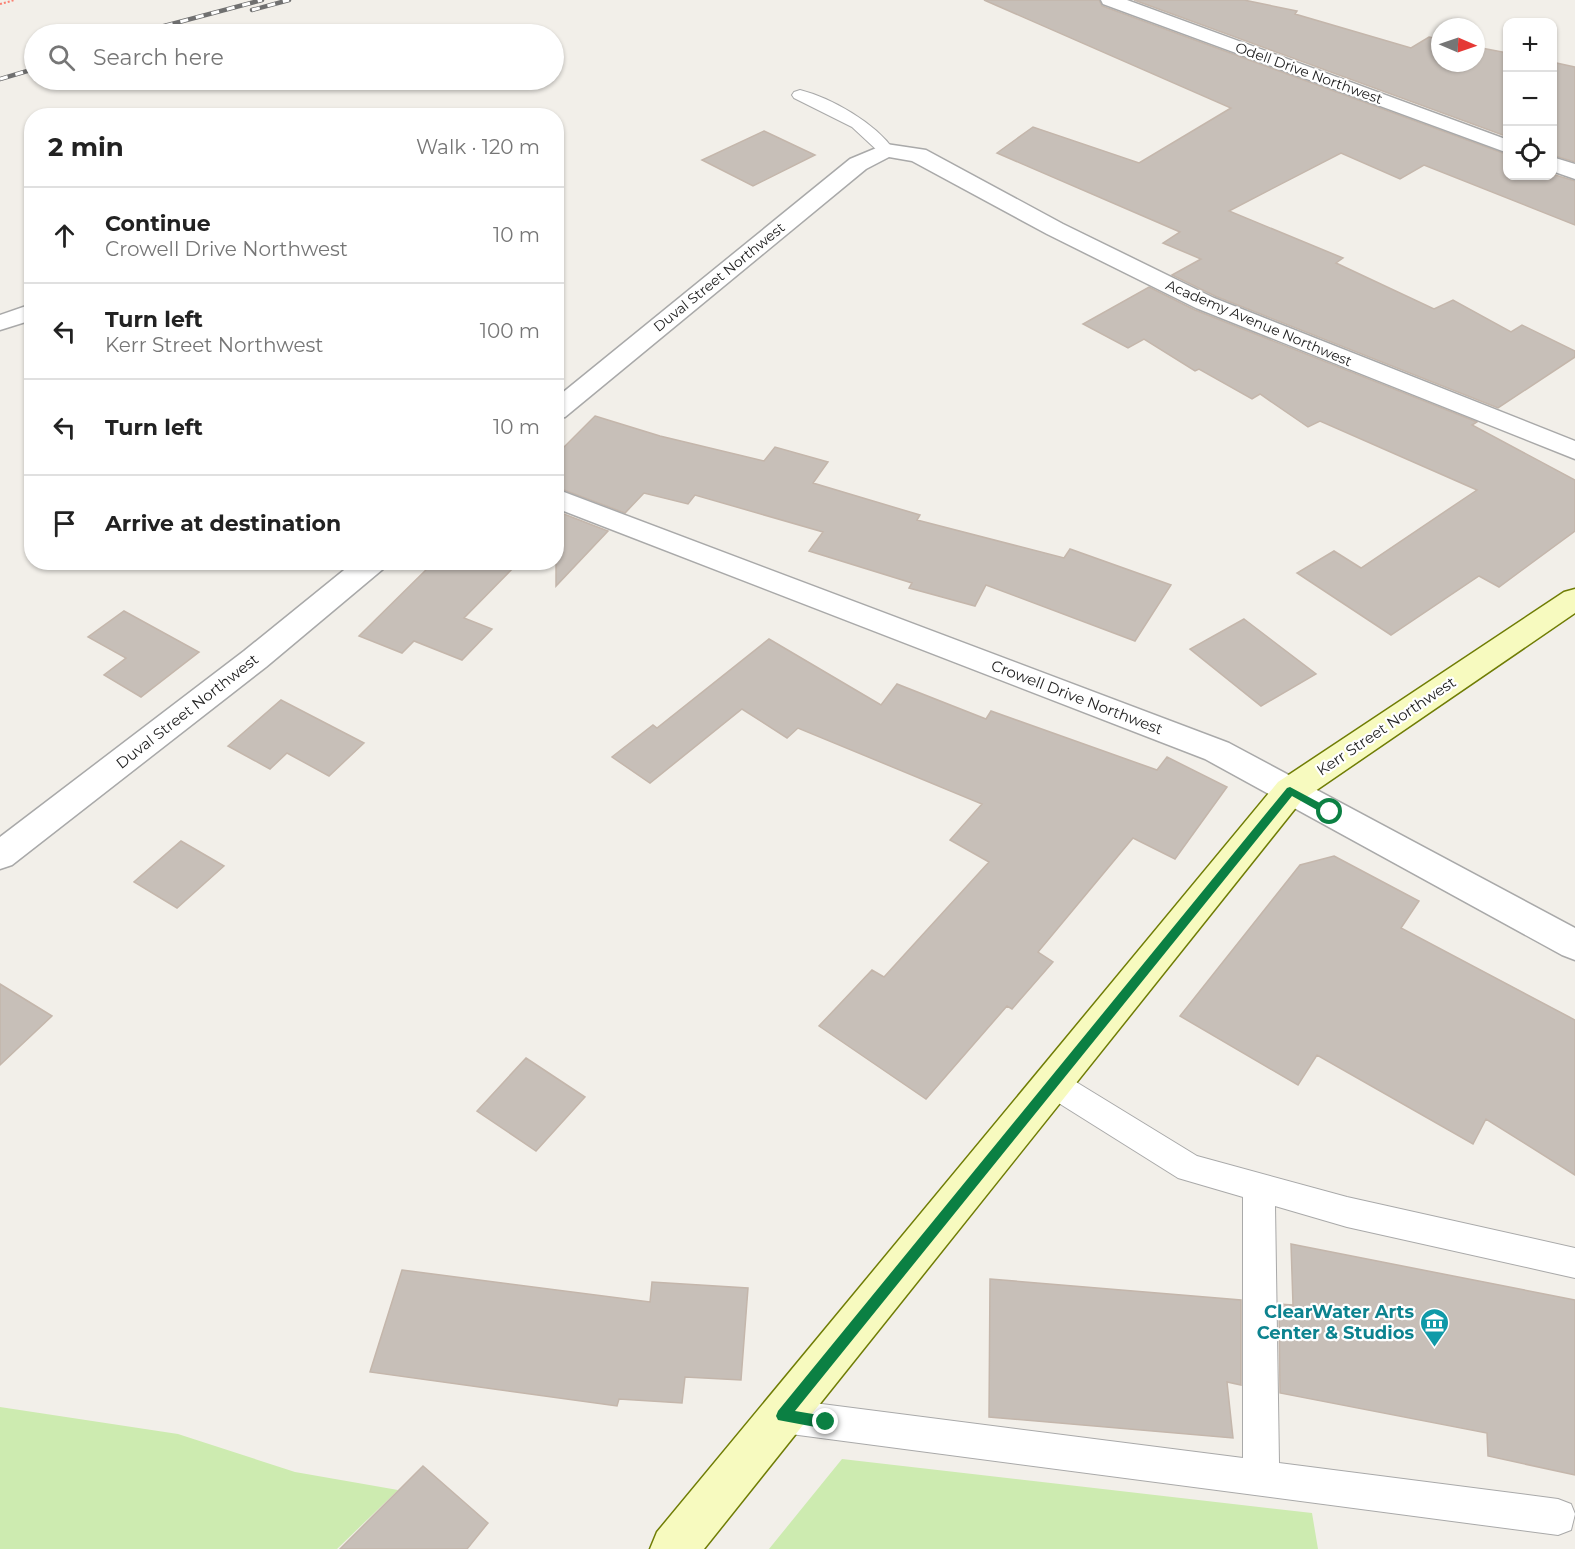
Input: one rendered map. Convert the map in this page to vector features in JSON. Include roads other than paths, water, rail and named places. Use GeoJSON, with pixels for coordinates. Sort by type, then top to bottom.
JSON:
{"type":"FeatureCollection","features":[{"type":"Feature","properties":{"kind":"street","name":"Odell Drive Northwest"},"geometry":{"type":"LineString","coordinates":[[1110,0],[1503,145]]}},
{"type":"Feature","properties":{"kind":"street","name":"Duval Street Northwest"},"geometry":{"type":"LineString","coordinates":[[564,404],[858,164],[886,150]]}},
{"type":"Feature","properties":{"kind":"street","name":"Academy Avenue Northwest"},"geometry":{"type":"LineString","coordinates":[[886,150],[918,154],[1054,229],[1205,303],[1575,451]]}},
{"type":"Feature","properties":{"kind":"street"},"geometry":{"type":"LineString","coordinates":[[1557,165],[1575,172]]}},
{"type":"Feature","properties":{"kind":"street"},"geometry":{"type":"LineString","coordinates":[[0,323],[24,314]]}},
{"type":"Feature","properties":{"kind":"street","name":"Crowell Drive Northwest"},"geometry":{"type":"LineString","coordinates":[[564,501],[1217,751],[1575,945]]}},
{"type":"Feature","properties":{"kind":"street","name":"Duval Street Northwest"},"geometry":{"type":"LineString","coordinates":[[0,856],[255,659],[363,570]]}},
{"type":"Feature","properties":{"kind":"street","name":"Kerr Street Northwest"},"geometry":{"type":"LineString","coordinates":[[674,1549],[1290,791],[1575,599]]}},
{"type":"Feature","properties":{"kind":"lane"},"geometry":{"type":"LineString","coordinates":[[800,95],[853,120],[873,133],[886,150]]}},
{"type":"Feature","properties":{"kind":"lane"},"geometry":{"type":"LineString","coordinates":[[1052,1083],[1189,1168],[1347,1212],[1575,1263]]}},
{"type":"Feature","properties":{"kind":"lane"},"geometry":{"type":"LineString","coordinates":[[1259,1187],[1261,1479]]}},
{"type":"Feature","properties":{"kind":"lane"},"geometry":{"type":"LineString","coordinates":[[783,1416],[1558,1517]]}},
{"type":"Feature","properties":{"kind":"railway"},"geometry":{"type":"LineString","coordinates":[[172,24],[262,0]]}},
{"type":"Feature","properties":{"kind":"railway"},"geometry":{"type":"LineString","coordinates":[[252,10],[289,0]]}},
{"type":"Feature","properties":{"kind":"railway"},"geometry":{"type":"LineString","coordinates":[[0,79],[24,72]]}},
{"type":"Feature","properties":{"kind":"place","name":"ClearWater Arts Center & Studios"},"geometry":{"type":"Point","coordinates":[1435,1348]}}]}
